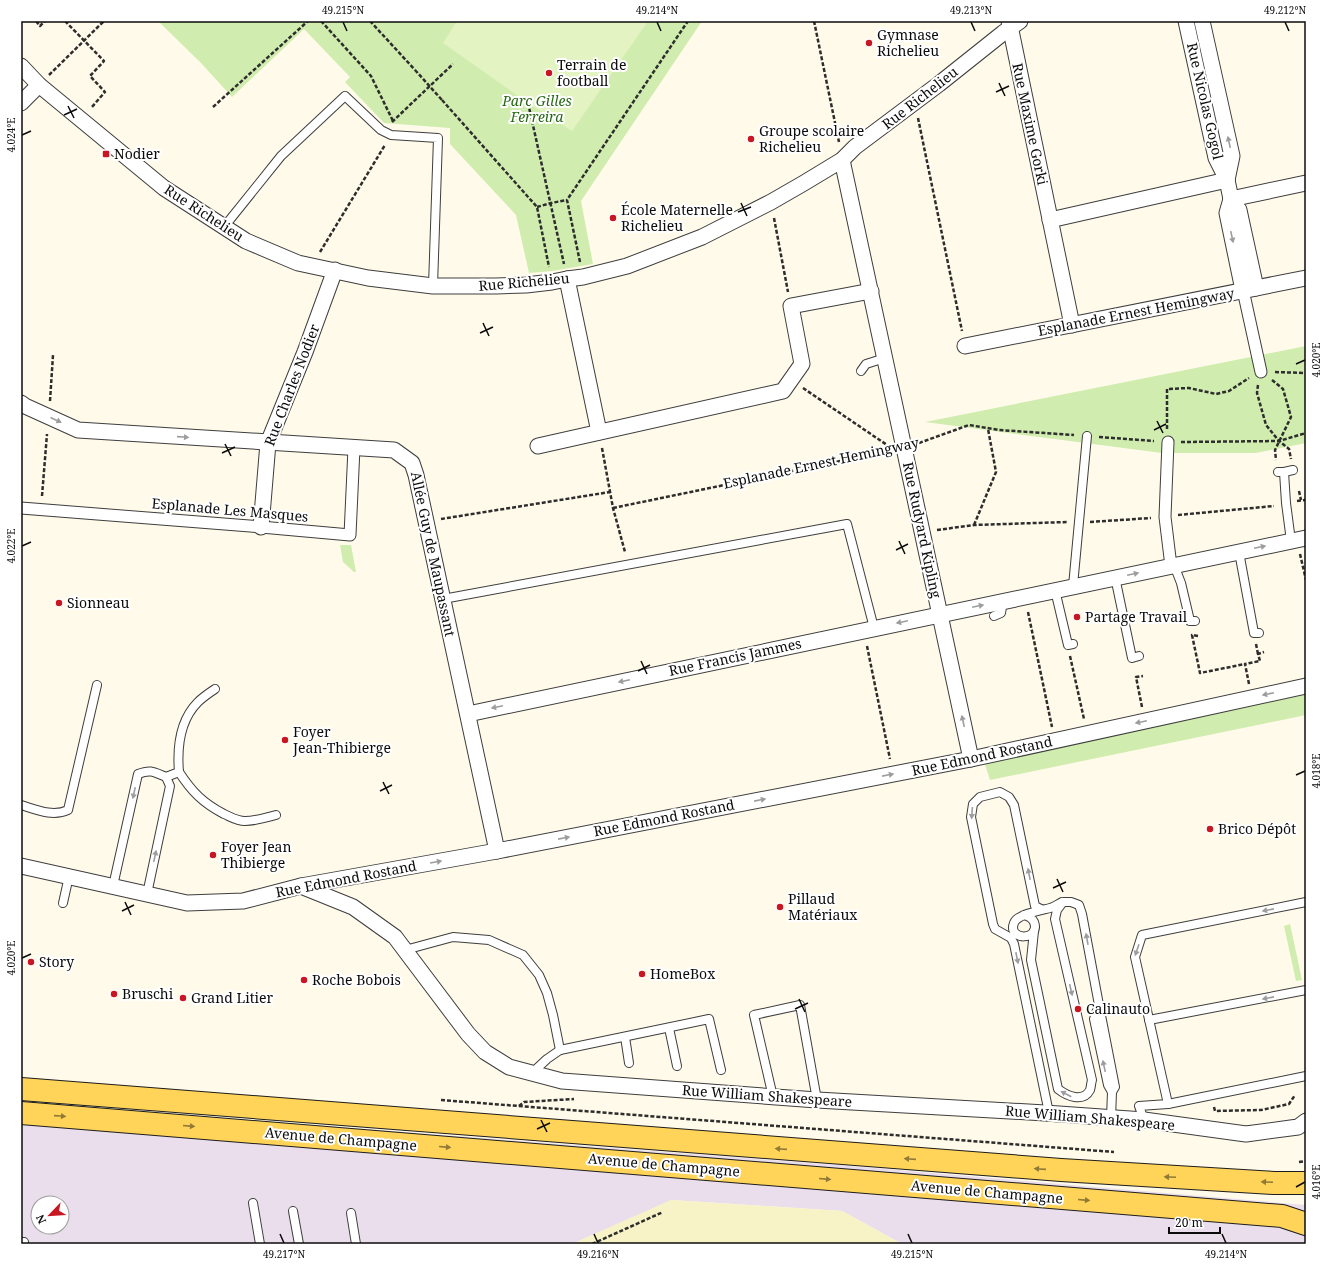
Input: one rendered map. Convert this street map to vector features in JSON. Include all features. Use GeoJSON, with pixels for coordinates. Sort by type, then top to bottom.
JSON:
{"type":"FeatureCollection","features":[{"type":"Feature","properties":{"kind":"main road","name":"Avenue de Champagne"},"geometry":{"type":"LineString","coordinates":[[21,1089],[1061,1170],[1274,1183],[1306,1183]]}},
{"type":"Feature","properties":{"kind":"main road","name":"Avenue de Champagne"},"geometry":{"type":"LineString","coordinates":[[21,1113],[1282,1216],[1306,1224]]}},
{"type":"Feature","properties":{"kind":"street","name":"Rue Nicolas Gogol"},"geometry":{"type":"LineString","coordinates":[[1186,21],[1216,158],[1227,180],[1231,199],[1227,213],[1250,289]]}},
{"type":"Feature","properties":{"kind":"street","name":"Rue Nicolas Gogol"},"geometry":{"type":"LineString","coordinates":[[1202,21],[1232,156],[1227,180]]}},
{"type":"Feature","properties":{"kind":"street","name":"Rue Richelieu"},"geometry":{"type":"LineString","coordinates":[[21,66],[39,85],[164,188],[246,241],[298,263],[368,278],[433,286],[496,286],[552,282],[567,278],[584,277],[627,266],[702,237],[771,202],[804,184],[842,160],[855,147],[1003,33],[1013,23]]}},
{"type":"Feature","properties":{"kind":"street","name":"Rue Maxime Gorki"},"geometry":{"type":"LineString","coordinates":[[1013,23],[1050,220],[1072,325]]}},
{"type":"Feature","properties":{"kind":"street"},"geometry":{"type":"LineString","coordinates":[[21,103],[39,85]]}},
{"type":"Feature","properties":{"kind":"street","name":"Rue Rudyard Kipling"},"geometry":{"type":"LineString","coordinates":[[842,160],[885,358],[899,449],[922,533],[971,759]]}},
{"type":"Feature","properties":{"kind":"street"},"geometry":{"type":"LineString","coordinates":[[1050,220],[1227,180]]}},
{"type":"Feature","properties":{"kind":"street"},"geometry":{"type":"LineString","coordinates":[[1231,199],[1306,183]]}},
{"type":"Feature","properties":{"kind":"street","name":"Rue Charles Nodier"},"geometry":{"type":"LineString","coordinates":[[261,527],[268,443],[305,352],[335,270]]}},
{"type":"Feature","properties":{"kind":"street"},"geometry":{"type":"LineString","coordinates":[[567,278],[599,432]]}},
{"type":"Feature","properties":{"kind":"street","name":"Esplanade Ernest Hemingway"},"geometry":{"type":"LineString","coordinates":[[965,346],[1306,278]]}},
{"type":"Feature","properties":{"kind":"street"},"geometry":{"type":"LineString","coordinates":[[1250,289],[1261,372]]}},
{"type":"Feature","properties":{"kind":"street"},"geometry":{"type":"LineString","coordinates":[[538,446],[783,391],[802,364],[791,306],[871,291]]}},
{"type":"Feature","properties":{"kind":"street","name":"Allée Guy de Maupassant"},"geometry":{"type":"LineString","coordinates":[[21,403],[78,430],[394,450],[412,463],[427,522],[497,851]]}},
{"type":"Feature","properties":{"kind":"street"},"geometry":{"type":"LineString","coordinates":[[1168,442],[1164,517],[1172,566]]}},
{"type":"Feature","properties":{"kind":"street","name":"Esplanade Les Masques"},"geometry":{"type":"LineString","coordinates":[[21,508],[350,535],[354,448]]}},
{"type":"Feature","properties":{"kind":"street","name":"Rue Francis Jammes"},"geometry":{"type":"LineString","coordinates":[[468,714],[1025,596],[1298,540]]}},
{"type":"Feature","properties":{"kind":"street","name":"Rue Edmond Rostand"},"geometry":{"type":"LineString","coordinates":[[21,866],[187,903],[243,901],[301,886],[497,851],[971,759],[1306,686]]}},
{"type":"Feature","properties":{"kind":"street","name":"Rue William Shakespeare"},"geometry":{"type":"LineString","coordinates":[[301,886],[353,907],[396,937],[468,1034],[485,1052],[509,1067],[532,1074],[562,1081],[773,1097],[1144,1120],[1246,1134],[1298,1126],[1306,1121]]}},
{"type":"Feature","properties":{"kind":"lane"},"geometry":{"type":"LineString","coordinates":[[224,227],[281,156],[345,96],[381,130],[391,135],[438,138],[433,286]]}},
{"type":"Feature","properties":{"kind":"lane"},"geometry":{"type":"LineString","coordinates":[[860,371],[866,364],[885,358]]}},
{"type":"Feature","properties":{"kind":"lane"},"geometry":{"type":"LineString","coordinates":[[1073,586],[1087,436]]}},
{"type":"Feature","properties":{"kind":"lane"},"geometry":{"type":"LineString","coordinates":[[1285,471],[1286,503],[1298,540]]}},
{"type":"Feature","properties":{"kind":"lane"},"geometry":{"type":"LineString","coordinates":[[443,599],[847,524],[869,629]]}},
{"type":"Feature","properties":{"kind":"lane"},"geometry":{"type":"LineString","coordinates":[[1239,552],[1254,633],[1260,633]]}},
{"type":"Feature","properties":{"kind":"lane"},"geometry":{"type":"LineString","coordinates":[[1172,566],[1182,582],[1190,621],[1195,621]]}},
{"type":"Feature","properties":{"kind":"lane"},"geometry":{"type":"LineString","coordinates":[[1115,578],[1132,658],[1139,656]]}},
{"type":"Feature","properties":{"kind":"lane"},"geometry":{"type":"LineString","coordinates":[[1055,590],[1068,645],[1073,644]]}},
{"type":"Feature","properties":{"kind":"lane"},"geometry":{"type":"LineString","coordinates":[[994,616],[1001,613],[1003,601]]}},
{"type":"Feature","properties":{"kind":"lane"},"geometry":{"type":"LineString","coordinates":[[21,805],[50,813],[62,813],[68,810],[97,685]]}},
{"type":"Feature","properties":{"kind":"lane"},"geometry":{"type":"LineString","coordinates":[[215,689],[197,703],[185,722],[179,741],[179,772],[199,798],[232,818],[243,821],[276,815]]}},
{"type":"Feature","properties":{"kind":"lane"},"geometry":{"type":"LineString","coordinates":[[113,886],[138,774],[146,771],[154,772],[166,778],[170,786],[147,894]]}},
{"type":"Feature","properties":{"kind":"lane"},"geometry":{"type":"LineString","coordinates":[[166,778],[179,772]]}},
{"type":"Feature","properties":{"kind":"lane"},"geometry":{"type":"LineString","coordinates":[[1041,909],[1035,906],[1014,805],[1009,797],[1000,792],[980,797],[973,804],[971,816],[993,924],[995,929],[1011,938],[1014,944],[1048,1113]]}},
{"type":"Feature","properties":{"kind":"lane"},"geometry":{"type":"LineString","coordinates":[[63,903],[69,876]]}},
{"type":"Feature","properties":{"kind":"lane"},"geometry":{"type":"LineString","coordinates":[[1024,916],[1031,918],[1034,924],[1031,960],[1058,1089],[1066,1095],[1075,1098],[1085,1096],[1090,1090],[1092,1080],[1055,919],[1057,910],[1063,902]]}},
{"type":"Feature","properties":{"kind":"lane"},"geometry":{"type":"LineString","coordinates":[[1011,938],[1014,929],[1013,926],[1018,917],[1041,909],[1052,908],[1063,902],[1071,902],[1079,905],[1099,1005],[1094,1019],[1108,1085],[1112,1092],[1111,1118]]}},
{"type":"Feature","properties":{"kind":"lane"},"geometry":{"type":"LineString","coordinates":[[1168,1104],[1148,1020],[1135,956],[1142,935],[1306,902]]}},
{"type":"Feature","properties":{"kind":"lane"},"geometry":{"type":"LineString","coordinates":[[1014,929],[1018,935],[1024,937],[1034,931]]}},
{"type":"Feature","properties":{"kind":"lane"},"geometry":{"type":"LineString","coordinates":[[405,950],[453,937],[489,940],[523,955],[539,975],[547,993],[560,1050]]}},
{"type":"Feature","properties":{"kind":"lane"},"geometry":{"type":"LineString","coordinates":[[1148,1020],[1306,990]]}},
{"type":"Feature","properties":{"kind":"lane"},"geometry":{"type":"LineString","coordinates":[[773,1097],[754,1015],[800,1005],[817,1100]]}},
{"type":"Feature","properties":{"kind":"lane"},"geometry":{"type":"LineString","coordinates":[[532,1074],[547,1059],[560,1050],[709,1019],[721,1070]]}},
{"type":"Feature","properties":{"kind":"lane"},"geometry":{"type":"LineString","coordinates":[[669,1028],[677,1066]]}},
{"type":"Feature","properties":{"kind":"lane"},"geometry":{"type":"LineString","coordinates":[[624,1037],[629,1063]]}},
{"type":"Feature","properties":{"kind":"lane"},"geometry":{"type":"LineString","coordinates":[[1144,1120],[1139,1106],[1168,1104],[1306,1076]]}},
{"type":"Feature","properties":{"kind":"lane"},"geometry":{"type":"LineString","coordinates":[[253,1203],[260,1244]]}},
{"type":"Feature","properties":{"kind":"lane"},"geometry":{"type":"LineString","coordinates":[[294,1211],[299,1244]]}},
{"type":"Feature","properties":{"kind":"lane"},"geometry":{"type":"LineString","coordinates":[[351,1213],[356,1244]]}},
{"type":"Feature","properties":{"kind":"lane"},"geometry":{"type":"LineString","coordinates":[[21,1242],[24,1242],[23,1244]]}},
{"type":"Feature","properties":{"kind":"path"},"geometry":{"type":"LineString","coordinates":[[36,21],[40,26],[45,21]]}},
{"type":"Feature","properties":{"kind":"path"},"geometry":{"type":"LineString","coordinates":[[65,21],[104,61],[90,76],[105,92],[80,119]]}},
{"type":"Feature","properties":{"kind":"path"},"geometry":{"type":"LineString","coordinates":[[39,85],[104,21]]}},
{"type":"Feature","properties":{"kind":"path"},"geometry":{"type":"LineString","coordinates":[[213,106],[308,21]]}},
{"type":"Feature","properties":{"kind":"path"},"geometry":{"type":"LineString","coordinates":[[321,21],[371,76],[393,120]]}},
{"type":"Feature","properties":{"kind":"path"},"geometry":{"type":"LineString","coordinates":[[370,21],[536,207],[552,282]]}},
{"type":"Feature","properties":{"kind":"path"},"geometry":{"type":"LineString","coordinates":[[536,207],[567,200],[688,21]]}},
{"type":"Feature","properties":{"kind":"path"},"geometry":{"type":"LineString","coordinates":[[814,21],[842,160]]}},
{"type":"Feature","properties":{"kind":"path"},"geometry":{"type":"LineString","coordinates":[[312,266],[391,135],[390,128],[393,120],[453,64]]}},
{"type":"Feature","properties":{"kind":"path"},"geometry":{"type":"LineString","coordinates":[[914,102],[965,346]]}},
{"type":"Feature","properties":{"kind":"path"},"geometry":{"type":"LineString","coordinates":[[528,103],[567,278]]}},
{"type":"Feature","properties":{"kind":"path"},"geometry":{"type":"LineString","coordinates":[[567,200],[584,277]]}},
{"type":"Feature","properties":{"kind":"path"},"geometry":{"type":"LineString","coordinates":[[771,202],[791,306]]}},
{"type":"Feature","properties":{"kind":"path"},"geometry":{"type":"LineString","coordinates":[[1166,424],[1167,389],[1189,388],[1216,394],[1229,391],[1246,379],[1261,372],[1306,373]]}},
{"type":"Feature","properties":{"kind":"path"},"geometry":{"type":"LineString","coordinates":[[1261,372],[1283,389],[1292,417],[1279,441],[1266,425],[1257,393],[1261,372]]}},
{"type":"Feature","properties":{"kind":"path"},"geometry":{"type":"LineString","coordinates":[[791,380],[899,449]]}},
{"type":"Feature","properties":{"kind":"path","name":"Esplanade Ernest Hemingway"},"geometry":{"type":"LineString","coordinates":[[613,508],[899,449],[969,426],[988,429],[1168,442],[1279,441],[1306,433]]}},
{"type":"Feature","properties":{"kind":"path"},"geometry":{"type":"LineString","coordinates":[[974,525],[996,472],[988,429]]}},
{"type":"Feature","properties":{"kind":"path"},"geometry":{"type":"LineString","coordinates":[[599,432],[613,508],[629,565]]}},
{"type":"Feature","properties":{"kind":"path"},"geometry":{"type":"LineString","coordinates":[[427,522],[610,492]]}},
{"type":"Feature","properties":{"kind":"path"},"geometry":{"type":"LineString","coordinates":[[922,533],[974,525],[1078,522],[1164,517],[1273,506]]}},
{"type":"Feature","properties":{"kind":"path"},"geometry":{"type":"LineString","coordinates":[[1298,540],[1306,580]]}},
{"type":"Feature","properties":{"kind":"path"},"geometry":{"type":"LineString","coordinates":[[1025,596],[1054,741]]}},
{"type":"Feature","properties":{"kind":"path"},"geometry":{"type":"LineString","coordinates":[[869,629],[893,774]]}},
{"type":"Feature","properties":{"kind":"path"},"geometry":{"type":"LineString","coordinates":[[1198,636],[1192,636],[1200,673],[1260,661],[1256,643]]}},
{"type":"Feature","properties":{"kind":"path"},"geometry":{"type":"LineString","coordinates":[[1258,654],[1264,652]]}},
{"type":"Feature","properties":{"kind":"path"},"geometry":{"type":"LineString","coordinates":[[1070,656],[1079,701]]}},
{"type":"Feature","properties":{"kind":"path"},"geometry":{"type":"LineString","coordinates":[[1071,661],[1076,659]]}},
{"type":"Feature","properties":{"kind":"path"},"geometry":{"type":"LineString","coordinates":[[1245,664],[1252,698]]}},
{"type":"Feature","properties":{"kind":"path"},"geometry":{"type":"LineString","coordinates":[[1143,676],[1136,677],[1145,721]]}},
{"type":"Feature","properties":{"kind":"path"},"geometry":{"type":"LineString","coordinates":[[1211,1096],[1215,1111],[1261,1110],[1288,1104],[1295,1094]]}},
{"type":"Feature","properties":{"kind":"path"},"geometry":{"type":"LineString","coordinates":[[440,1100],[1122,1153]]}},
{"type":"Feature","properties":{"kind":"path"},"geometry":{"type":"LineString","coordinates":[[1298,1162],[1306,1161]]}},
{"type":"Feature","properties":{"kind":"path"},"geometry":{"type":"LineString","coordinates":[[592,1244],[663,1212]]}},
{"type":"Feature","properties":{"kind":"shaded area"},"geometry":{"type":"Polygon","coordinates":[[[21,1103],[851,1166],[1306,1205],[1306,1244],[902,1244],[842,1211],[672,1200],[572,1244],[21,1244],[21,1103]]]}},
{"type":"Feature","properties":{"kind":"shaded area"},"geometry":{"type":"Polygon","coordinates":[[[671,1200],[842,1211],[902,1244],[572,1244],[671,1200]]]}},
{"type":"Feature","properties":{"kind":"green space","name":"Parc Gilles Ferreira"},"geometry":{"type":"Polygon","coordinates":[[[158,21],[702,21],[581,201],[593,264],[552,271],[529,273],[516,215],[450,144],[450,128],[384,123],[345,82],[350,77],[304,29],[232,97],[201,63],[158,21]]]}},
{"type":"Feature","properties":{"kind":"green space","name":"Terrain de football"},"geometry":{"type":"Polygon","coordinates":[[[457,21],[648,21],[572,131],[528,103],[443,43],[457,21]]]}},
{"type":"Feature","properties":{"kind":"green space"},"geometry":{"type":"Polygon","coordinates":[[[1306,346],[1306,443],[1256,453],[1162,453],[925,422],[1306,346]]]}},
{"type":"Feature","properties":{"kind":"green space"},"geometry":{"type":"Polygon","coordinates":[[[340,545],[351,545],[356,572],[354,572],[343,562],[340,545]]]}},
{"type":"Feature","properties":{"kind":"green space"},"geometry":{"type":"Polygon","coordinates":[[[1306,687],[1306,715],[990,780],[981,752],[1306,687]]]}},
{"type":"Feature","properties":{"kind":"green space"},"geometry":{"type":"Polygon","coordinates":[[[1290,924],[1302,980],[1296,981],[1284,926],[1290,924]]]}},
{"type":"Feature","properties":{"kind":"place","name":"Gymnase Richelieu"},"geometry":{"type":"Point","coordinates":[869,43]}},
{"type":"Feature","properties":{"kind":"place","name":"Terrain de football"},"geometry":{"type":"Point","coordinates":[549,73]}},
{"type":"Feature","properties":{"kind":"place","name":"Groupe scolaire Richelieu"},"geometry":{"type":"Point","coordinates":[751,139]}},
{"type":"Feature","properties":{"kind":"place","name":"Nodier"},"geometry":{"type":"Point","coordinates":[106,154]}},
{"type":"Feature","properties":{"kind":"place","name":"École Maternelle Richelieu"},"geometry":{"type":"Point","coordinates":[613,218]}},
{"type":"Feature","properties":{"kind":"place","name":"Sionneau"},"geometry":{"type":"Point","coordinates":[59,603]}},
{"type":"Feature","properties":{"kind":"place","name":"Partage Travail"},"geometry":{"type":"Point","coordinates":[1077,617]}},
{"type":"Feature","properties":{"kind":"place","name":"Foyer Jean-Thibierge"},"geometry":{"type":"Point","coordinates":[285,740]}},
{"type":"Feature","properties":{"kind":"place","name":"Brico Dépôt"},"geometry":{"type":"Point","coordinates":[1210,829]}},
{"type":"Feature","properties":{"kind":"place","name":"Foyer Jean Thibierge"},"geometry":{"type":"Point","coordinates":[213,855]}},
{"type":"Feature","properties":{"kind":"place","name":"Pillaud Matériaux"},"geometry":{"type":"Point","coordinates":[780,907]}},
{"type":"Feature","properties":{"kind":"place","name":"Story"},"geometry":{"type":"Point","coordinates":[31,962]}},
{"type":"Feature","properties":{"kind":"place","name":"HomeBox"},"geometry":{"type":"Point","coordinates":[642,974]}},
{"type":"Feature","properties":{"kind":"place","name":"Roche Bobois"},"geometry":{"type":"Point","coordinates":[304,980]}},
{"type":"Feature","properties":{"kind":"place","name":"Bruschi"},"geometry":{"type":"Point","coordinates":[114,994]}},
{"type":"Feature","properties":{"kind":"place","name":"Grand Litier"},"geometry":{"type":"Point","coordinates":[183,998]}},
{"type":"Feature","properties":{"kind":"place","name":"Calinauto"},"geometry":{"type":"Point","coordinates":[1078,1009]}}]}
